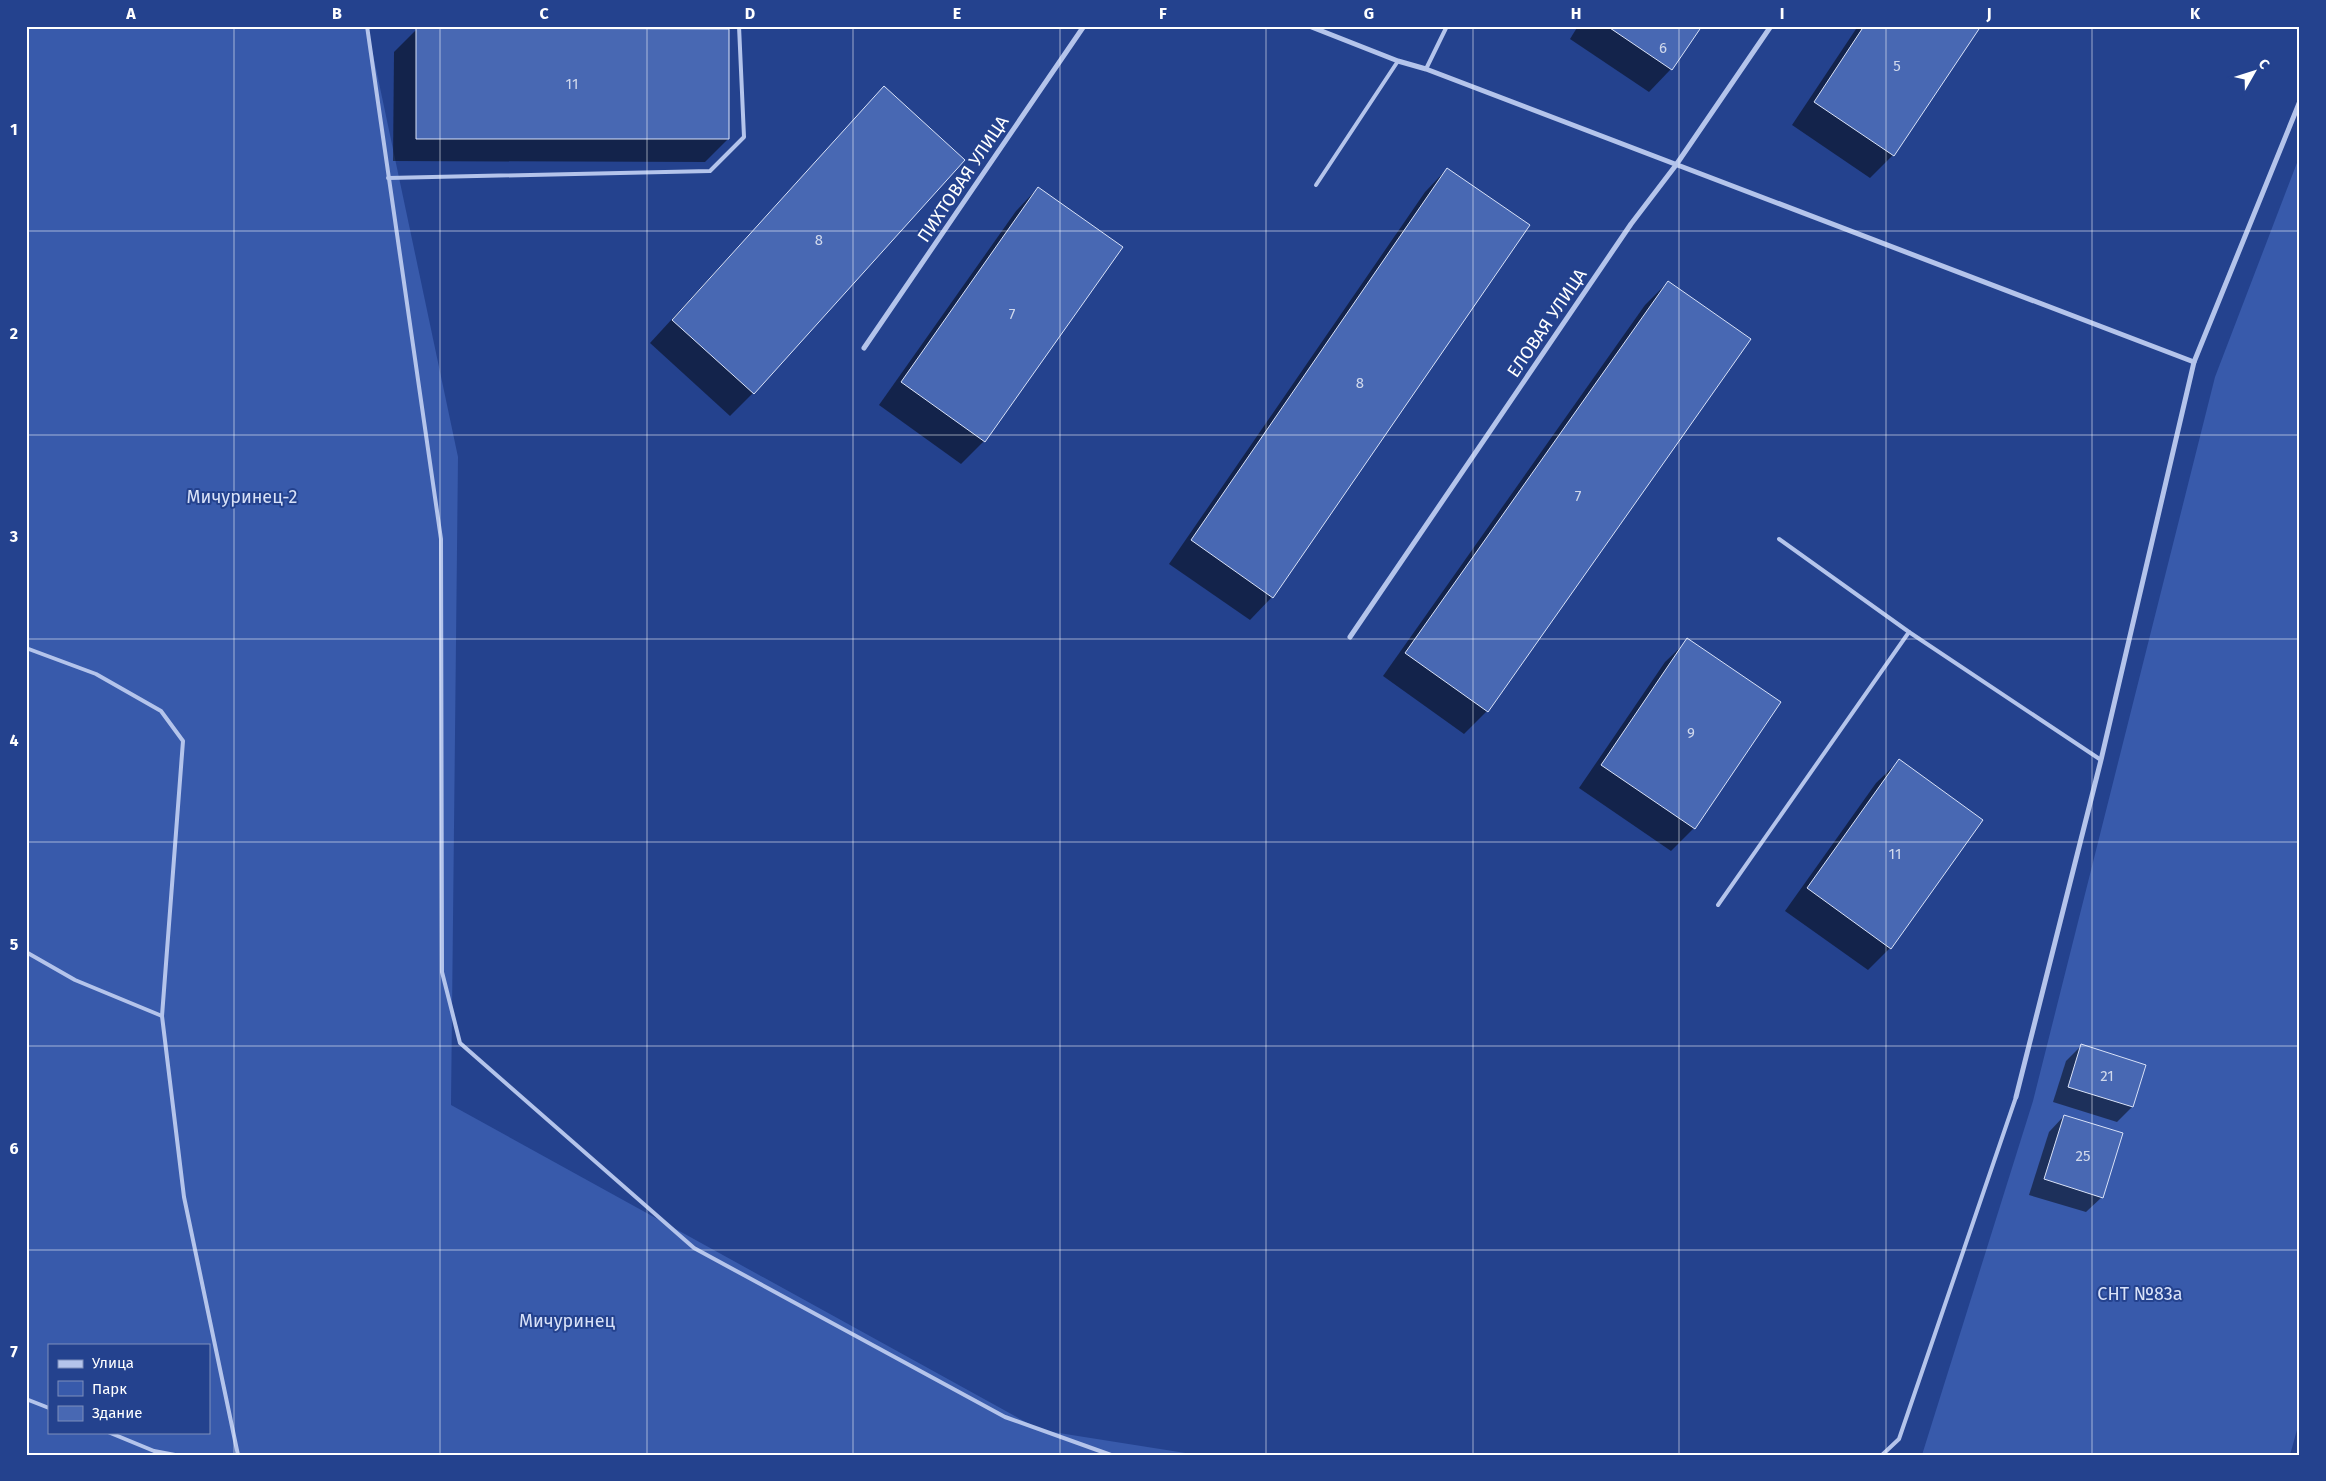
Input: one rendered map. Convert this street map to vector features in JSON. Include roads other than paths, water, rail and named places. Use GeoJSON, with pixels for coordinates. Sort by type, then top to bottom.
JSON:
{"type":"FeatureCollection","features":[{"type":"Feature","properties":{"kind":"street","name":"ПИХТОВАЯ УЛИЦА"},"geometry":{"type":"LineString","coordinates":[[864,348],[1084,26]]}},
{"type":"Feature","properties":{"kind":"street"},"geometry":{"type":"LineString","coordinates":[[1309,26],[2194,362]]}},
{"type":"Feature","properties":{"kind":"street","name":"ЕЛОВАЯ УЛИЦА"},"geometry":{"type":"LineString","coordinates":[[1350,637],[1631,224],[1676,165],[1771,26]]}},
{"type":"Feature","properties":{"kind":"street"},"geometry":{"type":"LineString","coordinates":[[2016,1097],[2101,760],[2194,362],[2300,101]]}},
{"type":"Feature","properties":{"kind":"lane"},"geometry":{"type":"LineString","coordinates":[[367,26],[441,539],[442,972],[460,1043],[694,1248],[1004,1418],[1111,1455]]}},
{"type":"Feature","properties":{"kind":"lane"},"geometry":{"type":"LineString","coordinates":[[388,178],[710,171],[744,137],[739,26]]}},
{"type":"Feature","properties":{"kind":"lane"},"geometry":{"type":"LineString","coordinates":[[1426,69],[1447,26]]}},
{"type":"Feature","properties":{"kind":"lane"},"geometry":{"type":"LineString","coordinates":[[1316,185],[1398,61]]}},
{"type":"Feature","properties":{"kind":"lane"},"geometry":{"type":"LineString","coordinates":[[1779,539],[1909,632],[2101,760]]}},
{"type":"Feature","properties":{"kind":"lane"},"geometry":{"type":"LineString","coordinates":[[1718,905],[1909,632]]}},
{"type":"Feature","properties":{"kind":"lane"},"geometry":{"type":"LineString","coordinates":[[26,648],[96,674],[161,711],[183,741],[162,1016],[184,1197],[238,1455]]}},
{"type":"Feature","properties":{"kind":"lane"},"geometry":{"type":"LineString","coordinates":[[26,952],[74,980],[162,1016]]}},
{"type":"Feature","properties":{"kind":"lane"},"geometry":{"type":"LineString","coordinates":[[1882,1455],[1899,1439],[2016,1097]]}},
{"type":"Feature","properties":{"kind":"lane"},"geometry":{"type":"LineString","coordinates":[[26,1399],[48,1408]]}},
{"type":"Feature","properties":{"kind":"lane"},"geometry":{"type":"LineString","coordinates":[[113,1434],[154,1451],[175,1455]]}},
{"type":"Feature","properties":{"kind":"park label","name":"Мичуринец-2"},"geometry":{"type":"Point","coordinates":[242,497]}},
{"type":"Feature","properties":{"kind":"park label","name":"СНТ №83а"},"geometry":{"type":"Point","coordinates":[2140,1294]}},
{"type":"Feature","properties":{"kind":"park label","name":"Мичуринец"},"geometry":{"type":"Point","coordinates":[567,1321]}}]}
